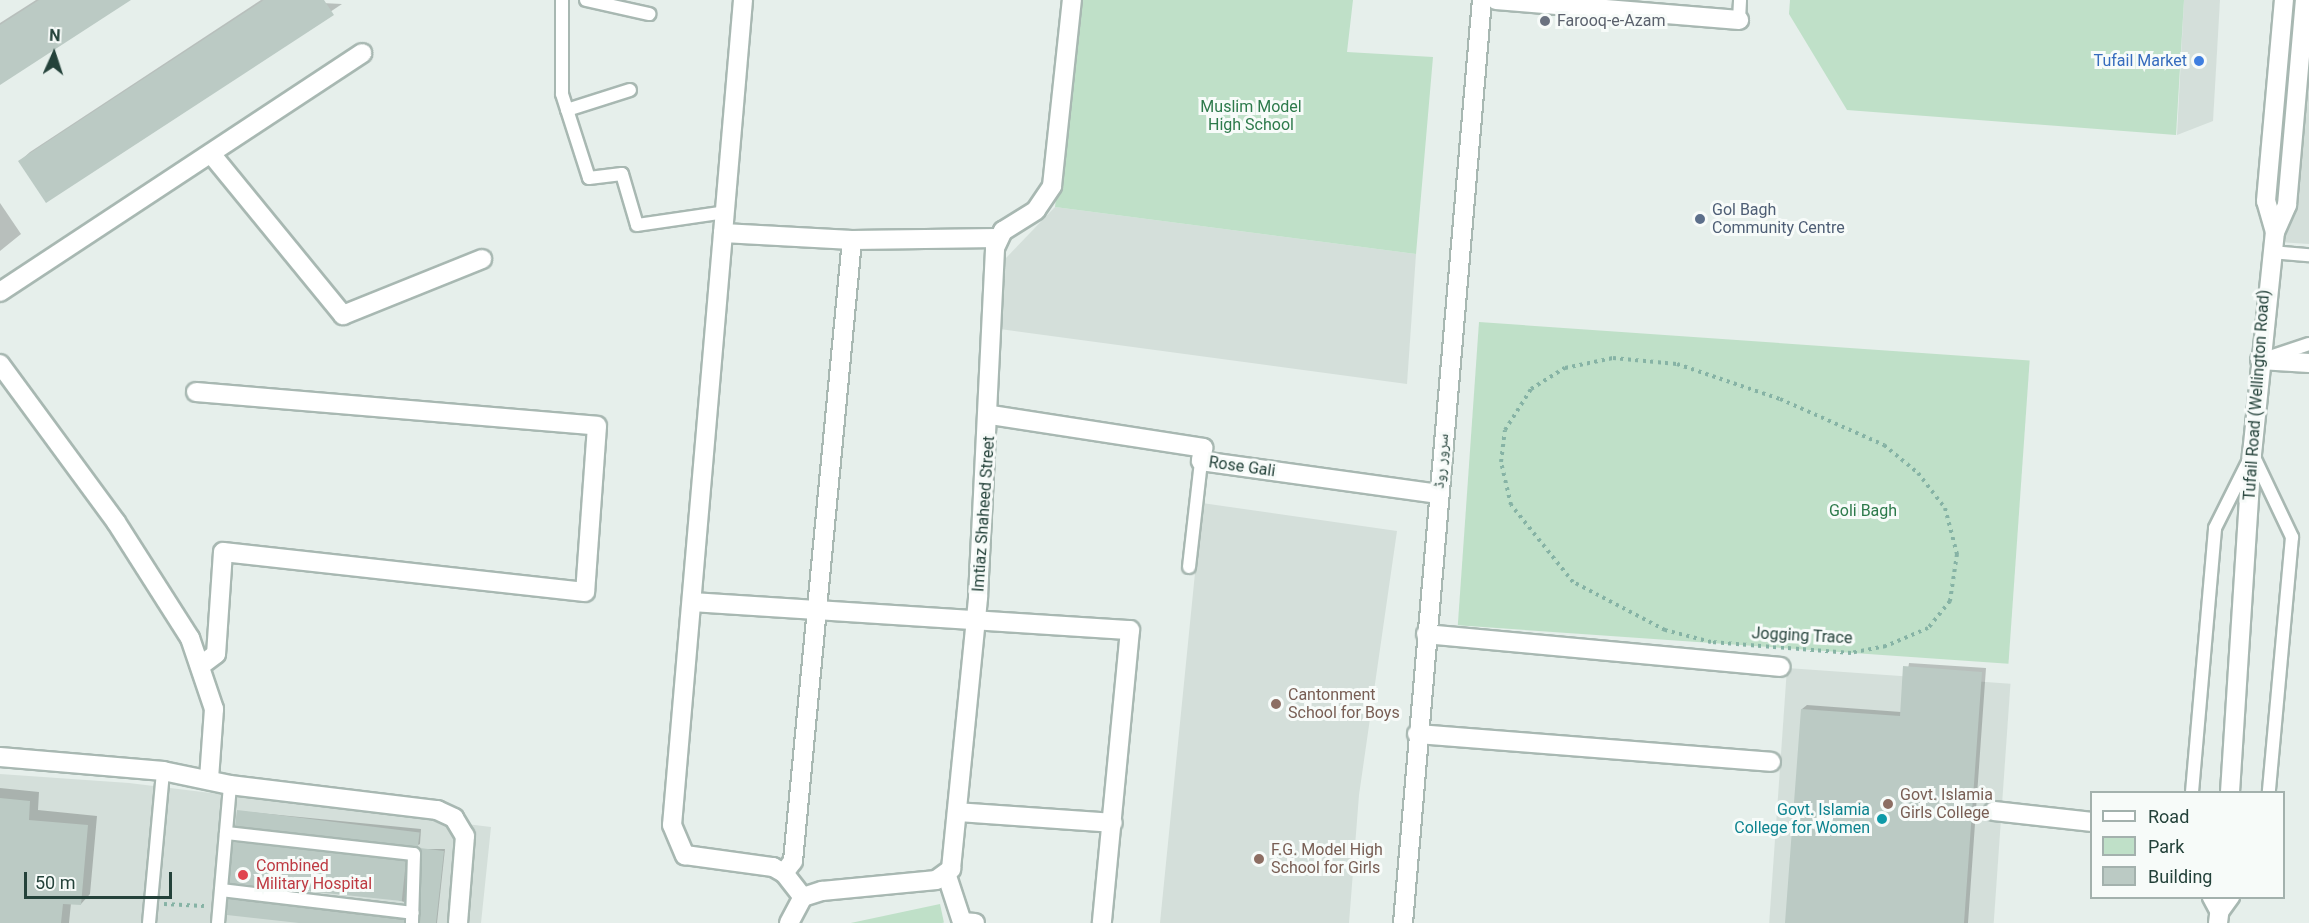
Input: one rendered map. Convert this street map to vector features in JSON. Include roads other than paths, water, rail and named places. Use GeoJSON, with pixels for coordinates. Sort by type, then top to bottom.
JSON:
{"type":"FeatureCollection","features":[{"type":"Feature","properties":{"kind":"street"},"geometry":{"type":"LineString","coordinates":[[743,0],[693,602],[672,825],[676,841],[694,860],[784,873],[803,897]]}},
{"type":"Feature","properties":{"kind":"street"},"geometry":{"type":"LineString","coordinates":[[723,233],[852,240],[998,238],[1048,199],[1052,186],[1072,0]]}},
{"type":"Feature","properties":{"kind":"street","name":"سرور روڈ"},"geometry":{"type":"LineString","coordinates":[[1403,923],[1482,0]]}},
{"type":"Feature","properties":{"kind":"street"},"geometry":{"type":"LineString","coordinates":[[1496,0],[1739,20]]}},
{"type":"Feature","properties":{"kind":"street","name":"Tufail Road (Wellington Road)"},"geometry":{"type":"LineString","coordinates":[[2230,791],[2252,454],[2271,252],[2275,232],[2266,201],[2284,0]]}},
{"type":"Feature","properties":{"kind":"street"},"geometry":{"type":"LineString","coordinates":[[2275,232],[2287,205],[2305,0]]}},
{"type":"Feature","properties":{"kind":"street"},"geometry":{"type":"LineString","coordinates":[[0,292],[212,155],[362,53]]}},
{"type":"Feature","properties":{"kind":"street"},"geometry":{"type":"LineString","coordinates":[[212,155],[343,315],[482,259]]}},
{"type":"Feature","properties":{"kind":"street","name":"Imtiaz Shaheed Street"},"geometry":{"type":"LineString","coordinates":[[947,876],[957,812],[976,621],[991,415],[998,238]]}},
{"type":"Feature","properties":{"kind":"street"},"geometry":{"type":"LineString","coordinates":[[784,873],[793,861],[819,609],[852,240]]}},
{"type":"Feature","properties":{"kind":"street"},"geometry":{"type":"LineString","coordinates":[[2260,360],[2309,363]]}},
{"type":"Feature","properties":{"kind":"street"},"geometry":{"type":"LineString","coordinates":[[0,364],[166,596],[200,666],[214,709],[209,779]]}},
{"type":"Feature","properties":{"kind":"street"},"geometry":{"type":"LineString","coordinates":[[196,392],[597,426],[585,592],[223,552],[216,654],[200,666]]}},
{"type":"Feature","properties":{"kind":"street","name":"Rose Gali"},"geometry":{"type":"LineString","coordinates":[[991,415],[1203,448],[1201,461],[1439,494]]}},
{"type":"Feature","properties":{"kind":"street"},"geometry":{"type":"LineString","coordinates":[[693,602],[1130,630],[1102,923]]}},
{"type":"Feature","properties":{"kind":"street"},"geometry":{"type":"LineString","coordinates":[[1426,634],[1780,667]]}},
{"type":"Feature","properties":{"kind":"street"},"geometry":{"type":"LineString","coordinates":[[1418,734],[1771,762]]}},
{"type":"Feature","properties":{"kind":"street"},"geometry":{"type":"LineString","coordinates":[[0,757],[163,771],[209,779],[230,786],[429,808],[454,818],[465,836],[466,852],[458,923]]}},
{"type":"Feature","properties":{"kind":"street"},"geometry":{"type":"LineString","coordinates":[[1994,811],[2090,822]]}},
{"type":"Feature","properties":{"kind":"street"},"geometry":{"type":"LineString","coordinates":[[957,812],[1113,824]]}},
{"type":"Feature","properties":{"kind":"street"},"geometry":{"type":"LineString","coordinates":[[803,897],[947,876],[962,922],[975,923]]}},
{"type":"Feature","properties":{"kind":"street"},"geometry":{"type":"LineString","coordinates":[[789,923],[803,897]]}},
{"type":"Feature","properties":{"kind":"street"},"geometry":{"type":"LineString","coordinates":[[2218,920],[2221,899]]}},
{"type":"Feature","properties":{"kind":"lane"},"geometry":{"type":"LineString","coordinates":[[562,0],[558,55],[567,110],[589,178],[622,174],[637,225],[726,212]]}},
{"type":"Feature","properties":{"kind":"lane"},"geometry":{"type":"LineString","coordinates":[[586,0],[649,14]]}},
{"type":"Feature","properties":{"kind":"lane"},"geometry":{"type":"LineString","coordinates":[[1739,20],[1740,0]]}},
{"type":"Feature","properties":{"kind":"lane"},"geometry":{"type":"LineString","coordinates":[[567,110],[630,90]]}},
{"type":"Feature","properties":{"kind":"lane"},"geometry":{"type":"LineString","coordinates":[[2271,252],[2309,255]]}},
{"type":"Feature","properties":{"kind":"lane"},"geometry":{"type":"LineString","coordinates":[[2260,360],[2309,344]]}},
{"type":"Feature","properties":{"kind":"lane"},"geometry":{"type":"LineString","coordinates":[[2192,791],[2215,528],[2252,454]]}},
{"type":"Feature","properties":{"kind":"lane"},"geometry":{"type":"LineString","coordinates":[[2252,454],[2292,537],[2269,791]]}},
{"type":"Feature","properties":{"kind":"lane"},"geometry":{"type":"LineString","coordinates":[[1189,567],[1201,461]]}},
{"type":"Feature","properties":{"kind":"lane"},"geometry":{"type":"LineString","coordinates":[[149,923],[163,771]]}},
{"type":"Feature","properties":{"kind":"lane"},"geometry":{"type":"LineString","coordinates":[[218,923],[230,786]]}},
{"type":"Feature","properties":{"kind":"lane"},"geometry":{"type":"LineString","coordinates":[[221,890],[412,918],[414,854],[226,833]]}},
{"type":"Feature","properties":{"kind":"lane"},"geometry":{"type":"LineString","coordinates":[[2210,899],[2218,920]]}},
{"type":"Feature","properties":{"kind":"lane"},"geometry":{"type":"LineString","coordinates":[[2218,920],[2232,899]]}},
{"type":"Feature","properties":{"kind":"place","name":"Farooq-e-Azam"},"geometry":{"type":"Point","coordinates":[1545,21]}},
{"type":"Feature","properties":{"kind":"place","name":"Tufail Market"},"geometry":{"type":"Point","coordinates":[2199,61]}},
{"type":"Feature","properties":{"kind":"place","name":"Gol Bagh Community Centre"},"geometry":{"type":"Point","coordinates":[1700,219]}},
{"type":"Feature","properties":{"kind":"place","name":"Cantonment School for Boys"},"geometry":{"type":"Point","coordinates":[1276,704]}},
{"type":"Feature","properties":{"kind":"place","name":"Govt. Islamia Girls College"},"geometry":{"type":"Point","coordinates":[1888,804]}},
{"type":"Feature","properties":{"kind":"place","name":"Govt. Islamia College for Women"},"geometry":{"type":"Point","coordinates":[1882,819]}},
{"type":"Feature","properties":{"kind":"place","name":"F.G. Model High School for Girls"},"geometry":{"type":"Point","coordinates":[1259,859]}},
{"type":"Feature","properties":{"kind":"place","name":"Combined Military Hospital"},"geometry":{"type":"Point","coordinates":[243,875]}},
{"type":"Feature","properties":{"kind":"park label","name":"Muslim Model High School"},"geometry":{"type":"Point","coordinates":[1251,116]}},
{"type":"Feature","properties":{"kind":"park label","name":"Goli Bagh"},"geometry":{"type":"Point","coordinates":[1863,511]}}]}
